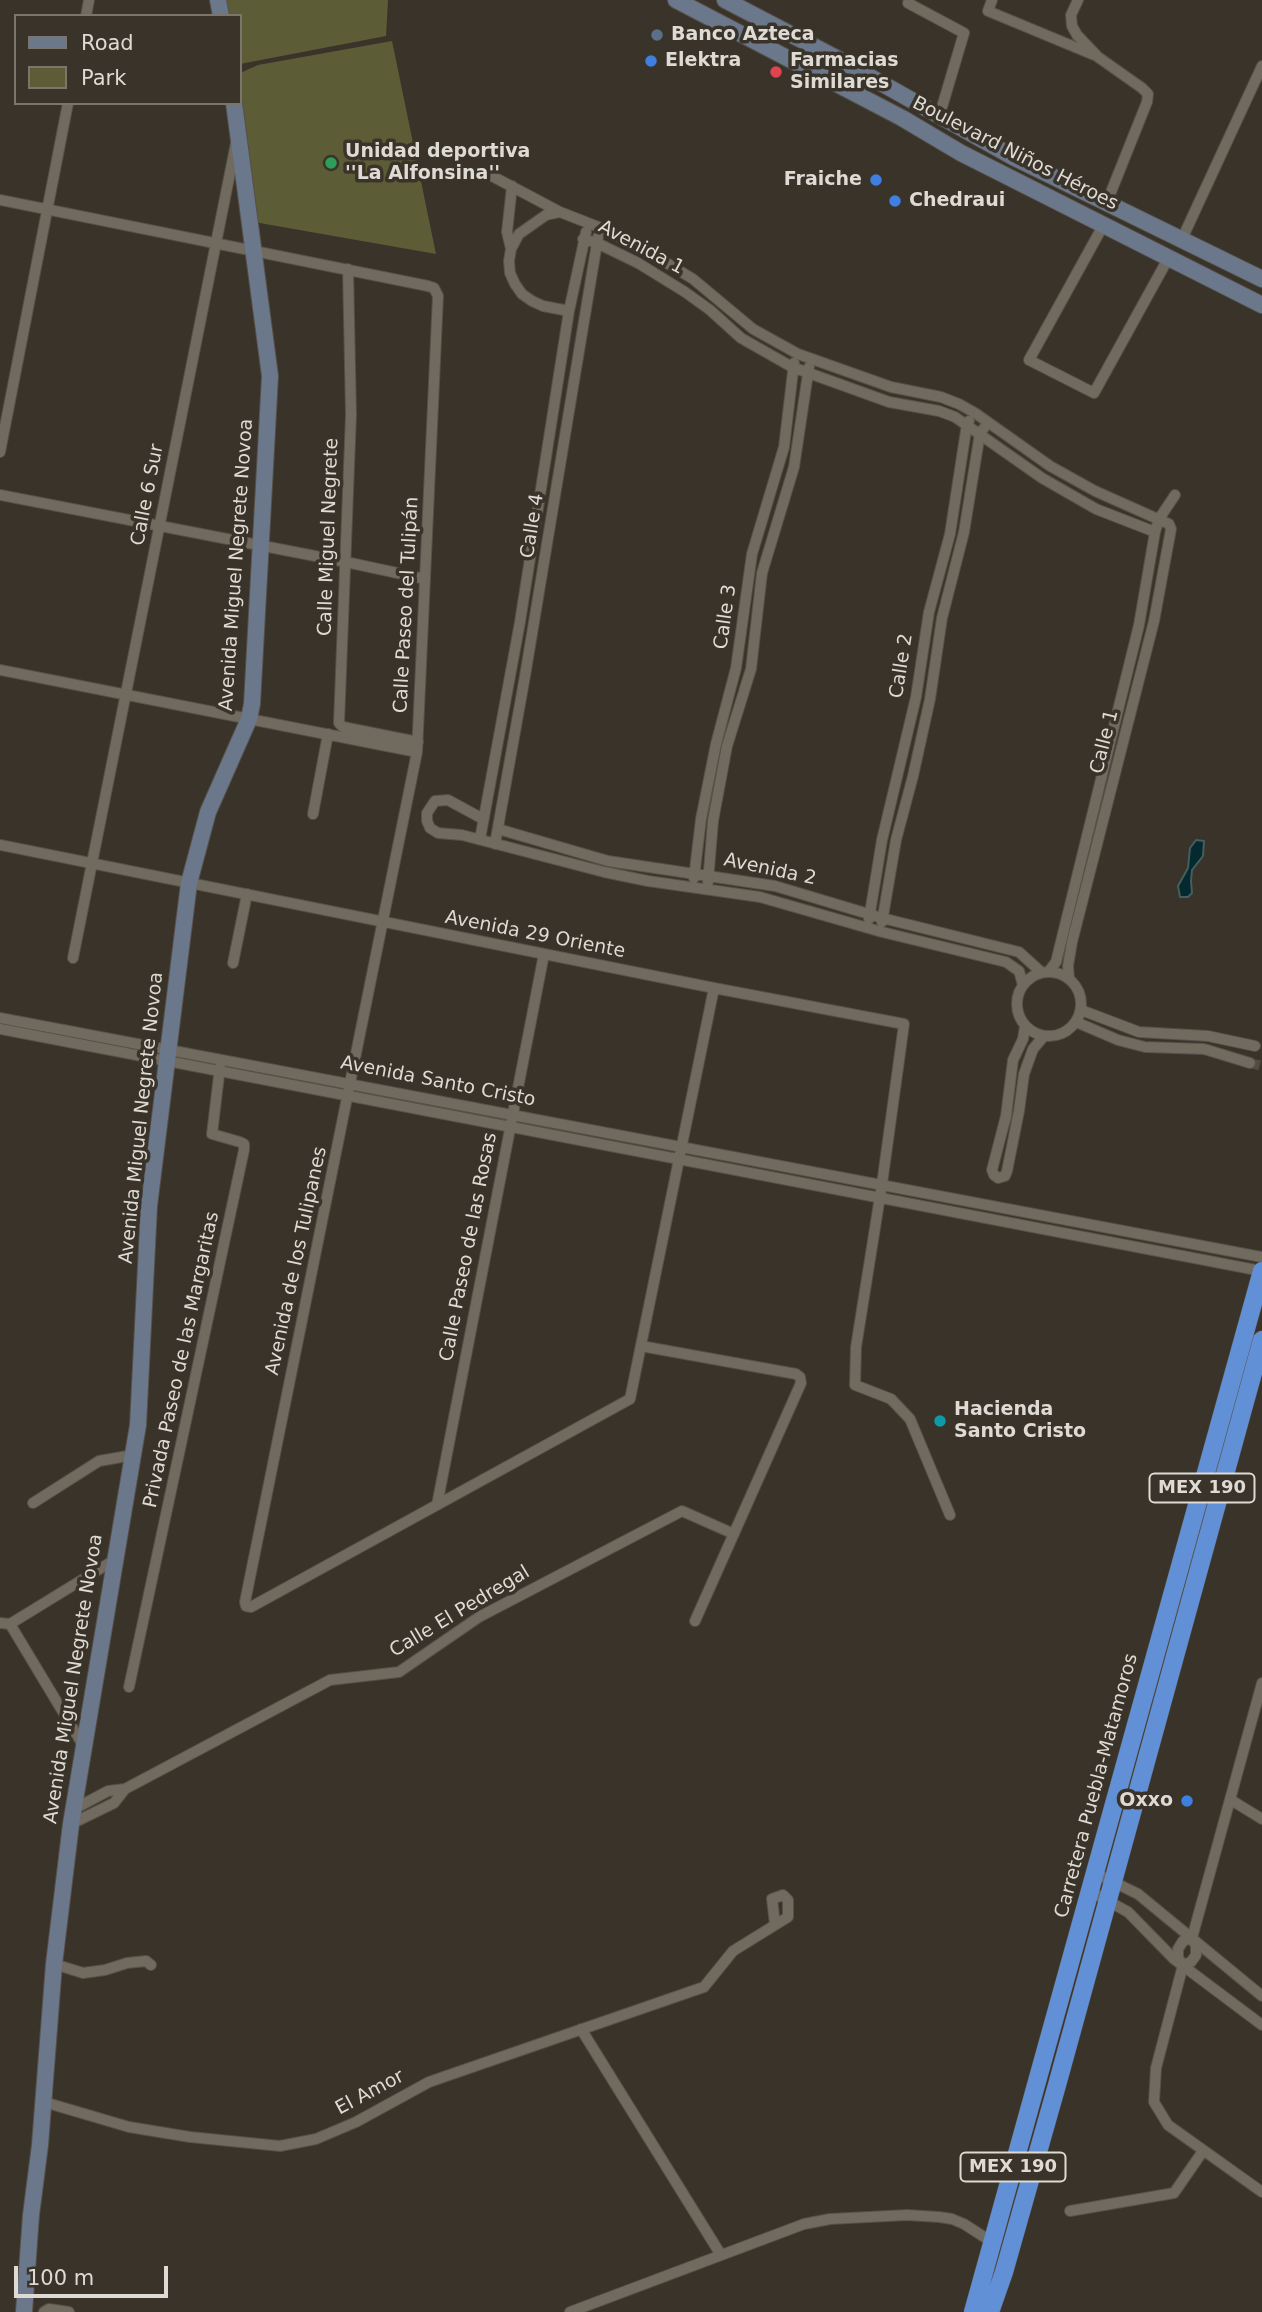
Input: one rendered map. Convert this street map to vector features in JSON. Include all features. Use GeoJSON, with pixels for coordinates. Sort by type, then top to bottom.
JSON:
{"type":"FeatureCollection","features":[{"type":"Feature","properties":{"kind":"highway","name":"Carretera Puebla-Matamoros"},"geometry":{"type":"LineString","coordinates":[[990,2312],[1061,2072],[1107,1899],[1099,1881],[1160,1634],[1262,1271]]}},
{"type":"Feature","properties":{"kind":"highway","name":"Carretera Puebla-Matamoros"},"geometry":{"type":"LineString","coordinates":[[973,2312],[1262,1340]]}},
{"type":"Feature","properties":{"kind":"main road","name":"Boulevard Niños Héroes"},"geometry":{"type":"LineString","coordinates":[[676,0],[902,118],[961,153],[1262,305]]}},
{"type":"Feature","properties":{"kind":"main road","name":"Boulevard Niños Héroes"},"geometry":{"type":"LineString","coordinates":[[725,0],[841,60],[1013,158],[1262,279]]}},
{"type":"Feature","properties":{"kind":"main road","name":"Avenida Miguel Negrete Novoa"},"geometry":{"type":"LineString","coordinates":[[24,2312],[54,1964],[72,1817],[138,1425],[149,1206],[189,883],[208,812],[249,719],[252,704],[270,376],[234,105]]}},
{"type":"Feature","properties":{"kind":"street"},"geometry":{"type":"LineString","coordinates":[[916,5],[930,0]]}},
{"type":"Feature","properties":{"kind":"street"},"geometry":{"type":"LineString","coordinates":[[992,0],[988,11],[1098,57]]}},
{"type":"Feature","properties":{"kind":"street"},"geometry":{"type":"LineString","coordinates":[[1078,0],[1071,15],[1072,26],[1077,35],[1098,57],[1148,94],[1107,202]]}},
{"type":"Feature","properties":{"kind":"street"},"geometry":{"type":"LineString","coordinates":[[916,5],[964,33],[939,117]]}},
{"type":"Feature","properties":{"kind":"street"},"geometry":{"type":"LineString","coordinates":[[1182,239],[1262,66]]}},
{"type":"Feature","properties":{"kind":"street"},"geometry":{"type":"LineString","coordinates":[[0,452],[68,105]]}},
{"type":"Feature","properties":{"kind":"street","name":"Calle 6 Sur"},"geometry":{"type":"LineString","coordinates":[[73,958],[238,134]]}},
{"type":"Feature","properties":{"kind":"street"},"geometry":{"type":"LineString","coordinates":[[491,176],[560,212],[589,223]]}},
{"type":"Feature","properties":{"kind":"street"},"geometry":{"type":"LineString","coordinates":[[512,186],[507,232],[511,249],[510,273],[515,284],[522,294],[544,306],[569,311]]}},
{"type":"Feature","properties":{"kind":"street"},"geometry":{"type":"LineString","coordinates":[[0,200],[348,270]]}},
{"type":"Feature","properties":{"kind":"street"},"geometry":{"type":"LineString","coordinates":[[511,249],[519,234],[532,223],[546,215],[560,212]]}},
{"type":"Feature","properties":{"kind":"street","name":"Avenida 1"},"geometry":{"type":"LineString","coordinates":[[1155,532],[1096,509],[1042,478],[967,424],[939,411],[889,402],[792,367],[741,338],[710,310],[638,263],[583,239],[589,223],[652,254],[693,279],[753,329],[798,354],[900,390],[941,397],[975,413],[1050,466],[1096,491],[1159,519]]}},
{"type":"Feature","properties":{"kind":"street"},"geometry":{"type":"LineString","coordinates":[[1104,224],[1029,360],[1094,393],[1169,257]]}},
{"type":"Feature","properties":{"kind":"street","name":"Calle 4"},"geometry":{"type":"LineString","coordinates":[[498,829],[601,228]]}},
{"type":"Feature","properties":{"kind":"street","name":"Calle 4"},"geometry":{"type":"LineString","coordinates":[[480,839],[520,622],[569,311],[583,239]]}},
{"type":"Feature","properties":{"kind":"street","name":"Calle Paseo del Tulipán"},"geometry":{"type":"LineString","coordinates":[[348,270],[434,288],[438,296],[417,747],[382,922]]}},
{"type":"Feature","properties":{"kind":"street","name":"Calle Miguel Negrete"},"geometry":{"type":"LineString","coordinates":[[348,270],[351,415],[339,723],[343,727],[417,747]]}},
{"type":"Feature","properties":{"kind":"street","name":"Calle 3"},"geometry":{"type":"LineString","coordinates":[[693,886],[703,807],[736,668],[752,554],[784,447],[792,367],[798,354]]}},
{"type":"Feature","properties":{"kind":"street","name":"Calle 3"},"geometry":{"type":"LineString","coordinates":[[707,888],[713,821],[727,746],[751,669],[762,573],[794,467],[806,372],[812,360]]}},
{"type":"Feature","properties":{"kind":"street","name":"Calle 2"},"geometry":{"type":"LineString","coordinates":[[868,928],[883,840],[916,697],[929,612],[950,534],[967,424],[975,413]]}},
{"type":"Feature","properties":{"kind":"street","name":"Calle 2"},"geometry":{"type":"LineString","coordinates":[[882,932],[882,918],[896,841],[914,776],[930,699],[942,618],[964,532],[980,433],[988,422]]}},
{"type":"Feature","properties":{"kind":"street"},"geometry":{"type":"LineString","coordinates":[[541,489],[556,492]]}},
{"type":"Feature","properties":{"kind":"street"},"geometry":{"type":"LineString","coordinates":[[0,495],[425,579]]}},
{"type":"Feature","properties":{"kind":"street","name":"Calle 1"},"geometry":{"type":"LineString","coordinates":[[1045,972],[1056,962],[1139,625],[1155,532],[1159,519],[1175,495]]}},
{"type":"Feature","properties":{"kind":"street","name":"Calle 1"},"geometry":{"type":"LineString","coordinates":[[1069,978],[1072,942],[1154,621],[1171,529],[1169,524],[1159,519]]}},
{"type":"Feature","properties":{"kind":"street"},"geometry":{"type":"LineString","coordinates":[[741,634],[754,634]]}},
{"type":"Feature","properties":{"kind":"street"},"geometry":{"type":"LineString","coordinates":[[0,670],[328,734],[417,747]]}},
{"type":"Feature","properties":{"kind":"street"},"geometry":{"type":"LineString","coordinates":[[916,697],[930,699]]}},
{"type":"Feature","properties":{"kind":"street"},"geometry":{"type":"LineString","coordinates":[[313,814],[328,734]]}},
{"type":"Feature","properties":{"kind":"street"},"geometry":{"type":"LineString","coordinates":[[1106,752],[1120,755]]}},
{"type":"Feature","properties":{"kind":"street","name":"Avenida 2"},"geometry":{"type":"LineString","coordinates":[[484,819],[448,800],[435,801],[427,813],[430,828],[438,833],[480,839],[648,881],[760,897],[882,932],[1006,962],[1020,971],[1023,985]]}},
{"type":"Feature","properties":{"kind":"street"},"geometry":{"type":"LineString","coordinates":[[495,844],[498,829]]}},
{"type":"Feature","properties":{"kind":"street","name":"Avenida 2"},"geometry":{"type":"LineString","coordinates":[[498,829],[608,861],[775,886],[882,918],[1018,953],[1045,972]]}},
{"type":"Feature","properties":{"kind":"street","name":"Avenida 29 Oriente"},"geometry":{"type":"LineString","coordinates":[[0,845],[904,1024],[882,1184]]}},
{"type":"Feature","properties":{"kind":"street"},"geometry":{"type":"LineString","coordinates":[[233,963],[247,894]]}},
{"type":"Feature","properties":{"kind":"street","name":"Avenida de los Tulipanes"},"geometry":{"type":"LineString","coordinates":[[382,922],[246,1606],[251,1607],[437,1505]]}},
{"type":"Feature","properties":{"kind":"street","name":"Calle Paseo de las Rosas"},"geometry":{"type":"LineString","coordinates":[[437,1505],[544,954]]}},
{"type":"Feature","properties":{"kind":"street"},"geometry":{"type":"LineString","coordinates":[[1045,972],[1069,978],[1078,990],[1081,1001],[1076,1022],[1066,1031],[1044,1036],[1025,1026],[1017,1006],[1023,985],[1031,977],[1045,972]]}},
{"type":"Feature","properties":{"kind":"street"},"geometry":{"type":"LineString","coordinates":[[437,1505],[630,1399],[714,988]]}},
{"type":"Feature","properties":{"kind":"street"},"geometry":{"type":"LineString","coordinates":[[1081,1010],[1139,1032],[1208,1036],[1255,1046]]}},
{"type":"Feature","properties":{"kind":"street","name":"Avenida Santo Cristo"},"geometry":{"type":"LineString","coordinates":[[0,1018],[168,1057],[219,1073],[350,1089]]}},
{"type":"Feature","properties":{"kind":"street"},"geometry":{"type":"LineString","coordinates":[[1076,1022],[1118,1040],[1145,1046],[1204,1049],[1250,1063]]}},
{"type":"Feature","properties":{"kind":"street"},"geometry":{"type":"LineString","coordinates":[[1025,1026],[1023,1039],[1013,1060],[1006,1116],[992,1170],[993,1175],[998,1178],[1005,1176],[1007,1171],[1024,1074],[1033,1049],[1044,1036]]}},
{"type":"Feature","properties":{"kind":"street","name":"Avenida Santo Cristo"},"geometry":{"type":"LineString","coordinates":[[0,1030],[99,1043]]}},
{"type":"Feature","properties":{"kind":"street","name":"Avenida Santo Cristo"},"geometry":{"type":"LineString","coordinates":[[168,1057],[221,1061],[511,1120],[681,1152],[882,1184],[1262,1257]]}},
{"type":"Feature","properties":{"kind":"street","name":"Privada Paseo de las Margaritas"},"geometry":{"type":"LineString","coordinates":[[129,1687],[244,1150],[244,1144],[240,1142],[212,1134],[221,1061]]}},
{"type":"Feature","properties":{"kind":"street","name":"Avenida Santo Cristo"},"geometry":{"type":"LineString","coordinates":[[681,1152],[880,1197],[1262,1271]]}},
{"type":"Feature","properties":{"kind":"street"},"geometry":{"type":"LineString","coordinates":[[866,1194],[869,1182]]}},
{"type":"Feature","properties":{"kind":"street"},"geometry":{"type":"LineString","coordinates":[[882,1184],[856,1347],[855,1385],[891,1399],[910,1419],[950,1515]]}},
{"type":"Feature","properties":{"kind":"street"},"geometry":{"type":"LineString","coordinates":[[1168,1252],[1171,1239]]}},
{"type":"Feature","properties":{"kind":"street"},"geometry":{"type":"LineString","coordinates":[[641,1346],[796,1374],[800,1377],[801,1383],[695,1622]]}},
{"type":"Feature","properties":{"kind":"street"},"geometry":{"type":"LineString","coordinates":[[33,1503],[99,1461],[133,1455]]}},
{"type":"Feature","properties":{"kind":"street","name":"Calle El Pedregal"},"geometry":{"type":"LineString","coordinates":[[72,1817],[114,1803],[125,1789],[330,1680],[399,1672],[479,1616],[682,1511],[734,1534]]}},
{"type":"Feature","properties":{"kind":"street"},"geometry":{"type":"LineString","coordinates":[[84,1747],[5,1624],[116,1559]]}},
{"type":"Feature","properties":{"kind":"street"},"geometry":{"type":"LineString","coordinates":[[1183,1965],[1191,1962],[1196,1955],[1192,1938],[1262,1684]]}},
{"type":"Feature","properties":{"kind":"street"},"geometry":{"type":"LineString","coordinates":[[1231,1800],[1262,1819]]}},
{"type":"Feature","properties":{"kind":"street"},"geometry":{"type":"LineString","coordinates":[[1099,1881],[1138,1894],[1262,1996]]}},
{"type":"Feature","properties":{"kind":"street"},"geometry":{"type":"LineString","coordinates":[[1107,1899],[1128,1912],[1174,1959],[1262,2025]]}},
{"type":"Feature","properties":{"kind":"street","name":"El Amor"},"geometry":{"type":"LineString","coordinates":[[44,2102],[129,2127],[190,2137],[280,2146],[316,2139],[356,2122],[429,2082],[704,1987],[733,1951],[775,1924]]}},
{"type":"Feature","properties":{"kind":"street"},"geometry":{"type":"LineString","coordinates":[[1183,1965],[1178,1958],[1178,1949],[1183,1941],[1192,1938]]}},
{"type":"Feature","properties":{"kind":"street"},"geometry":{"type":"LineString","coordinates":[[54,1964],[83,1973],[127,1963],[146,1961],[151,1965]]}},
{"type":"Feature","properties":{"kind":"street"},"geometry":{"type":"LineString","coordinates":[[1183,1965],[1156,2068],[1154,2102],[1168,2125],[1262,2192]]}},
{"type":"Feature","properties":{"kind":"street"},"geometry":{"type":"LineString","coordinates":[[581,2029],[721,2255]]}},
{"type":"Feature","properties":{"kind":"street"},"geometry":{"type":"LineString","coordinates":[[1070,2211],[1174,2193],[1203,2151]]}},
{"type":"Feature","properties":{"kind":"street"},"geometry":{"type":"LineString","coordinates":[[570,2312],[804,2224],[830,2219],[907,2215],[951,2219],[978,2231],[992,2242]]}},
{"type":"Feature","properties":{"kind":"street"},"geometry":{"type":"LineString","coordinates":[[44,2312],[49,2309],[69,2312]]}},
{"type":"Feature","properties":{"kind":"green space"},"geometry":{"type":"Polygon","coordinates":[[[217,0],[388,0],[386,36],[242,64],[242,14],[219,14],[217,0]]]}},
{"type":"Feature","properties":{"kind":"green space","name":"Unidad deportiva ''La Alfonsina''"},"geometry":{"type":"Polygon","coordinates":[[[392,41],[436,254],[254,222],[240,105],[242,72],[258,65],[392,41]]]}},
{"type":"Feature","properties":{"kind":"water"},"geometry":{"type":"Polygon","coordinates":[[[1196,840],[1204,841],[1203,856],[1192,870],[1192,893],[1188,897],[1180,897],[1178,886],[1188,868],[1190,848],[1196,840]]]}},
{"type":"Feature","properties":{"kind":"tunnel"},"geometry":{"type":"LineString","coordinates":[[1250,1063],[1262,1066]]}},
{"type":"Feature","properties":{"kind":"place","name":"Banco Azteca"},"geometry":{"type":"Point","coordinates":[657,35]}},
{"type":"Feature","properties":{"kind":"place","name":"Elektra"},"geometry":{"type":"Point","coordinates":[651,61]}},
{"type":"Feature","properties":{"kind":"place","name":"Farmacias Similares"},"geometry":{"type":"Point","coordinates":[776,72]}},
{"type":"Feature","properties":{"kind":"place","name":"Unidad deportiva ''La Alfonsina''"},"geometry":{"type":"Point","coordinates":[331,163]}},
{"type":"Feature","properties":{"kind":"place","name":"Fraiche"},"geometry":{"type":"Point","coordinates":[876,180]}},
{"type":"Feature","properties":{"kind":"place","name":"Chedraui"},"geometry":{"type":"Point","coordinates":[895,201]}},
{"type":"Feature","properties":{"kind":"place","name":"Hacienda Santo Cristo"},"geometry":{"type":"Point","coordinates":[940,1421]}},
{"type":"Feature","properties":{"kind":"place","name":"Oxxo"},"geometry":{"type":"Point","coordinates":[1187,1801]}}]}
